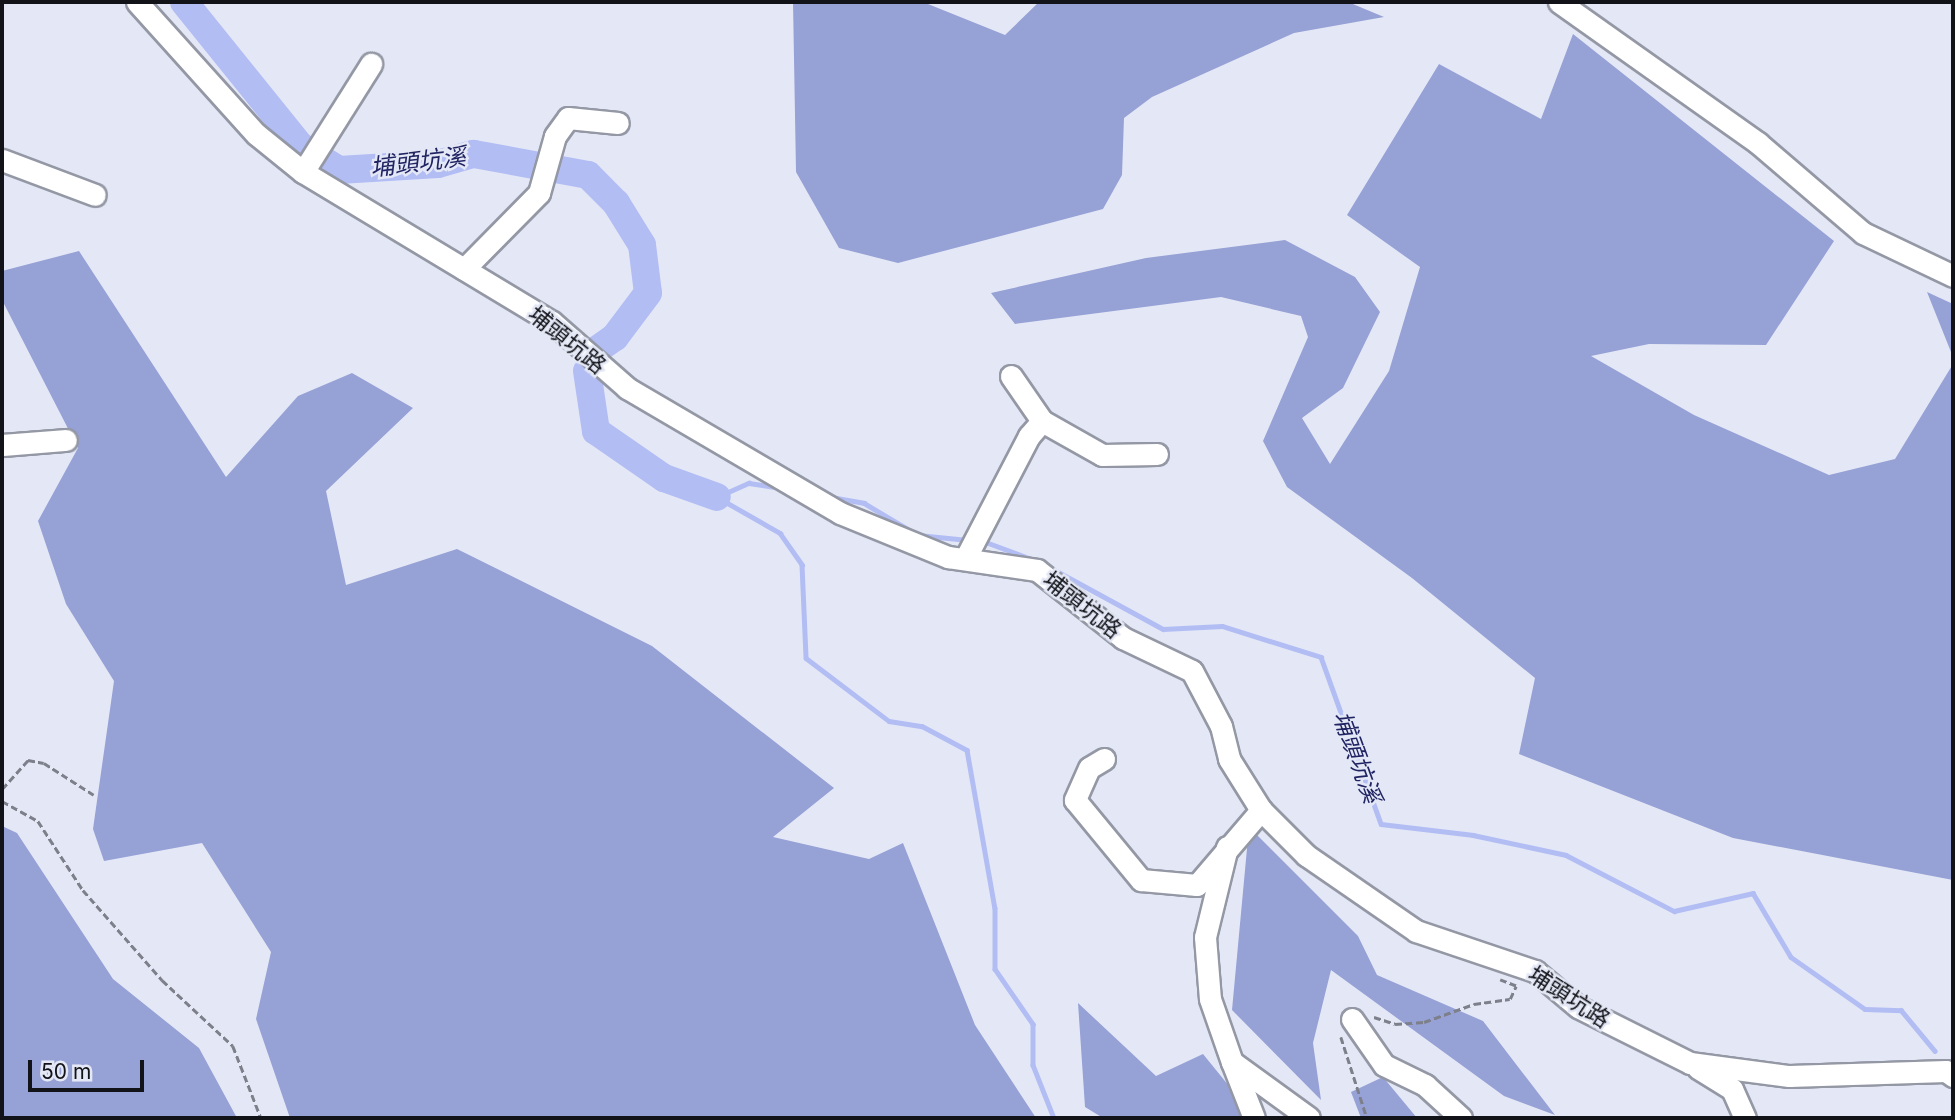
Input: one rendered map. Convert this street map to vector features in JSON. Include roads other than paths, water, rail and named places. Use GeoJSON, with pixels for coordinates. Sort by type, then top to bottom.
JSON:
{"type":"FeatureCollection","features":[{"type":"Feature","properties":{"kind":"street","name":"埔頭坑路"},"geometry":{"type":"LineString","coordinates":[[137,2],[256,134],[303,172],[552,321],[627,388],[759,469],[840,513],[948,556],[967,554],[1037,570],[1123,638],[1192,671],[1221,726],[1229,759],[1261,810],[1306,855],[1416,931],[1535,971],[1578,1007],[1690,1063],[1789,1076],[1946,1070],[1953,1076]]}},
{"type":"Feature","properties":{"kind":"street"},"geometry":{"type":"LineString","coordinates":[[1559,2],[1758,143],[1863,233],[1953,276]]}},
{"type":"Feature","properties":{"kind":"street"},"geometry":{"type":"LineString","coordinates":[[303,172],[323,134],[371,64]]}},
{"type":"Feature","properties":{"kind":"street"},"geometry":{"type":"LineString","coordinates":[[464,269],[539,193],[555,136],[568,118],[618,123]]}},
{"type":"Feature","properties":{"kind":"street"},"geometry":{"type":"LineString","coordinates":[[2,160],[95,195]]}},
{"type":"Feature","properties":{"kind":"street"},"geometry":{"type":"LineString","coordinates":[[1011,376],[1042,421],[1102,455],[1157,454]]}},
{"type":"Feature","properties":{"kind":"street"},"geometry":{"type":"LineString","coordinates":[[967,554],[1029,436],[1042,421]]}},
{"type":"Feature","properties":{"kind":"street"},"geometry":{"type":"LineString","coordinates":[[2,445],[66,440]]}},
{"type":"Feature","properties":{"kind":"street"},"geometry":{"type":"LineString","coordinates":[[1104,759],[1089,768],[1075,800],[1141,880],[1198,885],[1227,847],[1261,810]]}},
{"type":"Feature","properties":{"kind":"street"},"geometry":{"type":"LineString","coordinates":[[1227,847],[1205,937],[1210,999],[1254,1118]]}},
{"type":"Feature","properties":{"kind":"street"},"geometry":{"type":"LineString","coordinates":[[1352,1018],[1384,1065],[1425,1084],[1461,1118]]}},
{"type":"Feature","properties":{"kind":"street"},"geometry":{"type":"LineString","coordinates":[[1232,1062],[1309,1118]]}},
{"type":"Feature","properties":{"kind":"street"},"geometry":{"type":"LineString","coordinates":[[1690,1063],[1732,1089],[1745,1118]]}},
{"type":"Feature","properties":{"kind":"waterway","name":"埔頭坑溪"},"geometry":{"type":"LineString","coordinates":[[184,2],[300,146],[339,170],[438,164],[474,154],[588,175],[616,203],[642,245],[648,293],[615,337],[591,354]]}},
{"type":"Feature","properties":{"kind":"waterway","name":"埔頭坑溪"},"geometry":{"type":"LineString","coordinates":[[587,371],[596,431],[664,478],[717,497]]}},
{"type":"Feature","properties":{"kind":"waterway","name":"埔頭坑溪"},"geometry":{"type":"LineString","coordinates":[[717,497],[749,483],[773,487]]}},
{"type":"Feature","properties":{"kind":"waterway"},"geometry":{"type":"LineString","coordinates":[[717,497],[780,533],[802,565],[806,658],[889,721],[922,726],[967,750],[995,908],[995,969],[1033,1024],[1033,1065],[1054,1118]]}},
{"type":"Feature","properties":{"kind":"waterway","name":"埔頭坑溪"},"geometry":{"type":"LineString","coordinates":[[831,497],[864,503],[918,535],[968,540]]}},
{"type":"Feature","properties":{"kind":"waterway","name":"埔頭坑溪"},"geometry":{"type":"LineString","coordinates":[[983,541],[1034,560]]}},
{"type":"Feature","properties":{"kind":"waterway","name":"埔頭坑溪"},"geometry":{"type":"LineString","coordinates":[[1042,563],[1163,629],[1222,626],[1321,657],[1381,824],[1473,835],[1566,855],[1674,911],[1753,893],[1791,957],[1865,1009],[1901,1010],[1935,1051]]}}]}
